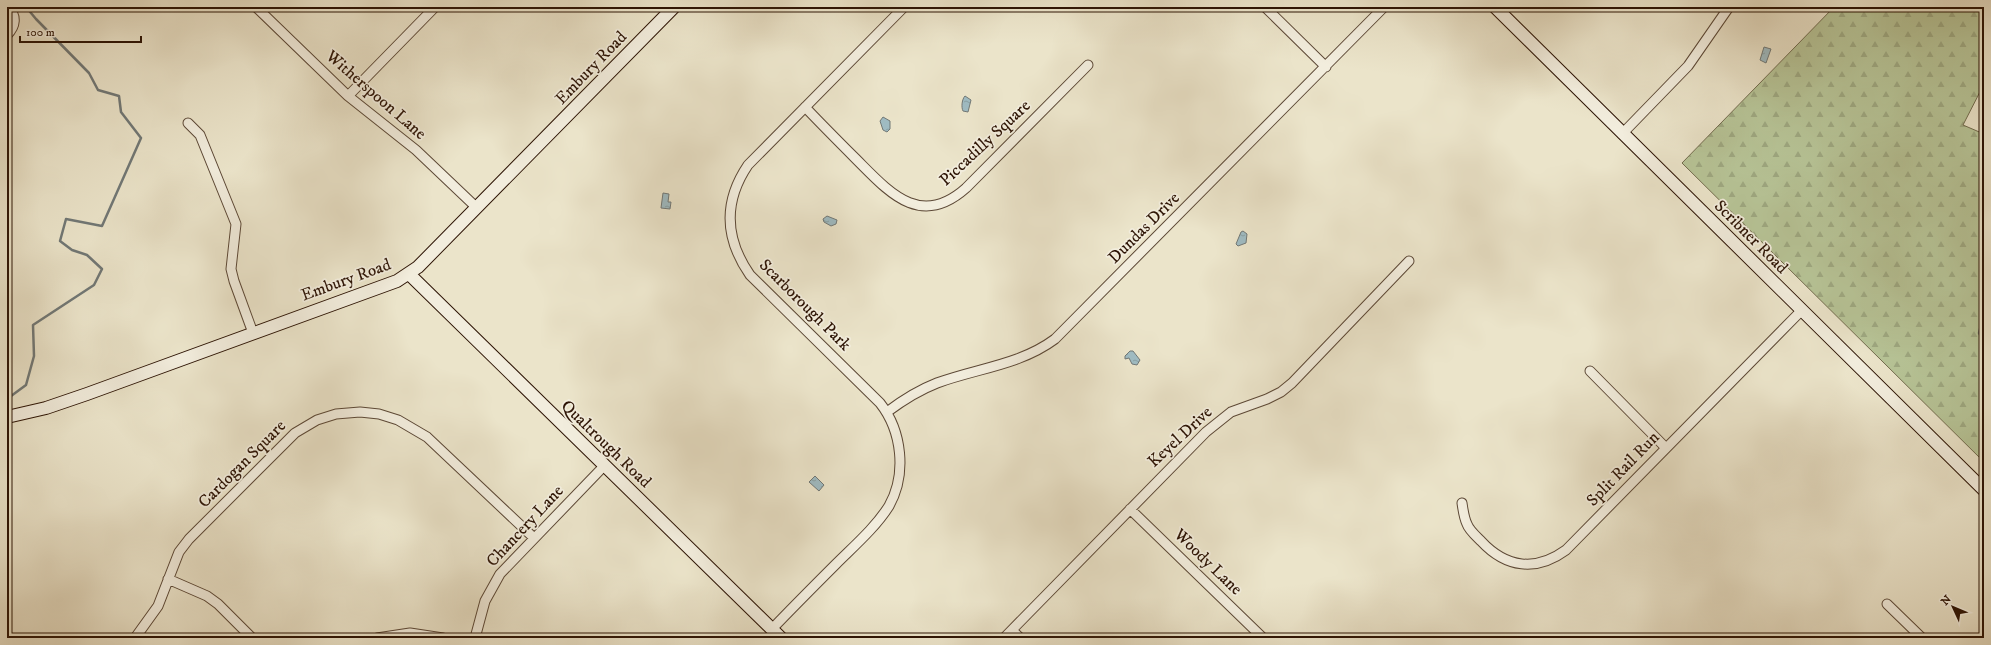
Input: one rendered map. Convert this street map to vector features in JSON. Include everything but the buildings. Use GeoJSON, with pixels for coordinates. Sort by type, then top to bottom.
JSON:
{"type":"FeatureCollection","features":[{"type":"Feature","properties":{"kind":"street"},"geometry":{"type":"LineString","coordinates":[[7,35],[15,24],[14,17],[8,7]]}},
{"type":"Feature","properties":{"kind":"street","name":"Witherspoon Lane"},"geometry":{"type":"LineString","coordinates":[[256,7],[348,96],[416,150],[477,208]]}},
{"type":"Feature","properties":{"kind":"street"},"geometry":{"type":"LineString","coordinates":[[348,96],[435,7]]}},
{"type":"Feature","properties":{"kind":"street","name":"Embury Road"},"geometry":{"type":"LineString","coordinates":[[7,417],[46,408],[87,394],[397,281],[409,274],[418,267],[477,208],[674,7]]}},
{"type":"Feature","properties":{"kind":"street","name":"Scarborough Park"},"geometry":{"type":"LineString","coordinates":[[772,629],[868,530],[889,505],[895,491],[900,459],[896,432],[887,412],[869,391],[750,275],[741,262],[734,245],[730,226],[730,209],[739,178],[748,165],[904,7]]}},
{"type":"Feature","properties":{"kind":"street"},"geometry":{"type":"LineString","coordinates":[[1265,7],[1326,67]]}},
{"type":"Feature","properties":{"kind":"street","name":"Dundas Drive"},"geometry":{"type":"LineString","coordinates":[[887,412],[919,390],[948,379],[1022,358],[1055,339],[1384,7]]}},
{"type":"Feature","properties":{"kind":"street","name":"Scribner Road"},"geometry":{"type":"LineString","coordinates":[[1495,7],[1984,490]]}},
{"type":"Feature","properties":{"kind":"street"},"geometry":{"type":"LineString","coordinates":[[1622,134],[1685,70],[1729,7]]}},
{"type":"Feature","properties":{"kind":"street","name":"Piccadilly Square"},"geometry":{"type":"LineString","coordinates":[[805,107],[896,197],[915,205],[928,206],[940,204],[950,200],[966,188],[1088,65]]}},
{"type":"Feature","properties":{"kind":"street"},"geometry":{"type":"LineString","coordinates":[[188,124],[200,135],[236,224],[231,269],[253,333]]}},
{"type":"Feature","properties":{"kind":"street","name":"Keyel Drive"},"geometry":{"type":"LineString","coordinates":[[1004,638],[1218,421],[1236,410],[1281,392],[1292,383],[1408,261]]}},
{"type":"Feature","properties":{"kind":"street","name":"Qualtrough Road"},"geometry":{"type":"LineString","coordinates":[[409,274],[781,638]]}},
{"type":"Feature","properties":{"kind":"street","name":"Split Rail Run"},"geometry":{"type":"LineString","coordinates":[[1462,503],[1467,526],[1492,552],[1504,559],[1516,563],[1543,563],[1556,558],[1566,550],[1802,310]]}},
{"type":"Feature","properties":{"kind":"street"},"geometry":{"type":"LineString","coordinates":[[1590,371],[1666,448]]}},
{"type":"Feature","properties":{"kind":"street","name":"Cardogan Square"},"geometry":{"type":"LineString","coordinates":[[135,638],[158,606],[179,552],[189,539],[295,432],[324,418],[360,412],[379,414],[398,420],[414,428],[440,448],[534,538]]}},
{"type":"Feature","properties":{"kind":"street","name":"Chancery Lane"},"geometry":{"type":"LineString","coordinates":[[475,638],[485,601],[492,586],[508,565],[604,466]]}},
{"type":"Feature","properties":{"kind":"street","name":"Woody Lane"},"geometry":{"type":"LineString","coordinates":[[1130,509],[1263,638]]}},
{"type":"Feature","properties":{"kind":"street"},"geometry":{"type":"LineString","coordinates":[[168,579],[208,596],[252,638]]}},
{"type":"Feature","properties":{"kind":"street"},"geometry":{"type":"LineString","coordinates":[[1887,604],[1922,638]]}},
{"type":"Feature","properties":{"kind":"street"},"geometry":{"type":"LineString","coordinates":[[1012,630],[1020,638]]}},
{"type":"Feature","properties":{"kind":"street"},"geometry":{"type":"LineString","coordinates":[[377,638],[410,633],[443,638]]}},
{"type":"Feature","properties":{"kind":"green space"},"geometry":{"type":"Polygon","coordinates":[[[1834,7],[1984,7],[1984,84],[1963,125],[1984,134],[1984,462],[1682,163],[1834,7]]]}},
{"type":"Feature","properties":{"kind":"water"},"geometry":{"type":"Polygon","coordinates":[[[1764,47],[1771,49],[1766,63],[1760,60],[1764,47]]]}},
{"type":"Feature","properties":{"kind":"water"},"geometry":{"type":"Polygon","coordinates":[[[965,96],[971,100],[968,112],[963,111],[962,109],[965,96]]]}},
{"type":"Feature","properties":{"kind":"water"},"geometry":{"type":"Polygon","coordinates":[[[883,117],[890,121],[890,129],[887,132],[883,130],[880,121],[883,117]]]}},
{"type":"Feature","properties":{"kind":"water"},"geometry":{"type":"Polygon","coordinates":[[[663,193],[669,194],[668,202],[671,202],[670,209],[661,208],[663,193]]]}},
{"type":"Feature","properties":{"kind":"water"},"geometry":{"type":"Polygon","coordinates":[[[827,216],[837,220],[836,224],[831,226],[824,222],[823,219],[827,216]]]}},
{"type":"Feature","properties":{"kind":"water"},"geometry":{"type":"Polygon","coordinates":[[[1243,231],[1247,234],[1246,243],[1238,246],[1236,244],[1241,232],[1243,231]]]}},
{"type":"Feature","properties":{"kind":"water"},"geometry":{"type":"Polygon","coordinates":[[[1130,351],[1133,351],[1140,360],[1137,365],[1132,364],[1129,358],[1125,359],[1125,356],[1130,351]]]}},
{"type":"Feature","properties":{"kind":"water"},"geometry":{"type":"Polygon","coordinates":[[[815,476],[824,485],[819,491],[809,482],[815,476]]]}},
{"type":"Feature","properties":{"kind":"waterway"},"geometry":{"type":"LineString","coordinates":[[7,399],[26,385],[34,356],[33,325],[94,285],[102,269],[87,255],[72,250],[60,241],[66,219],[102,226],[141,138],[121,112],[119,96],[98,90],[89,73],[26,7]]}},
{"type":"Feature","properties":{"kind":"waterway"},"geometry":{"type":"LineString","coordinates":[[1984,313],[1979,333],[1984,341]]}}]}
